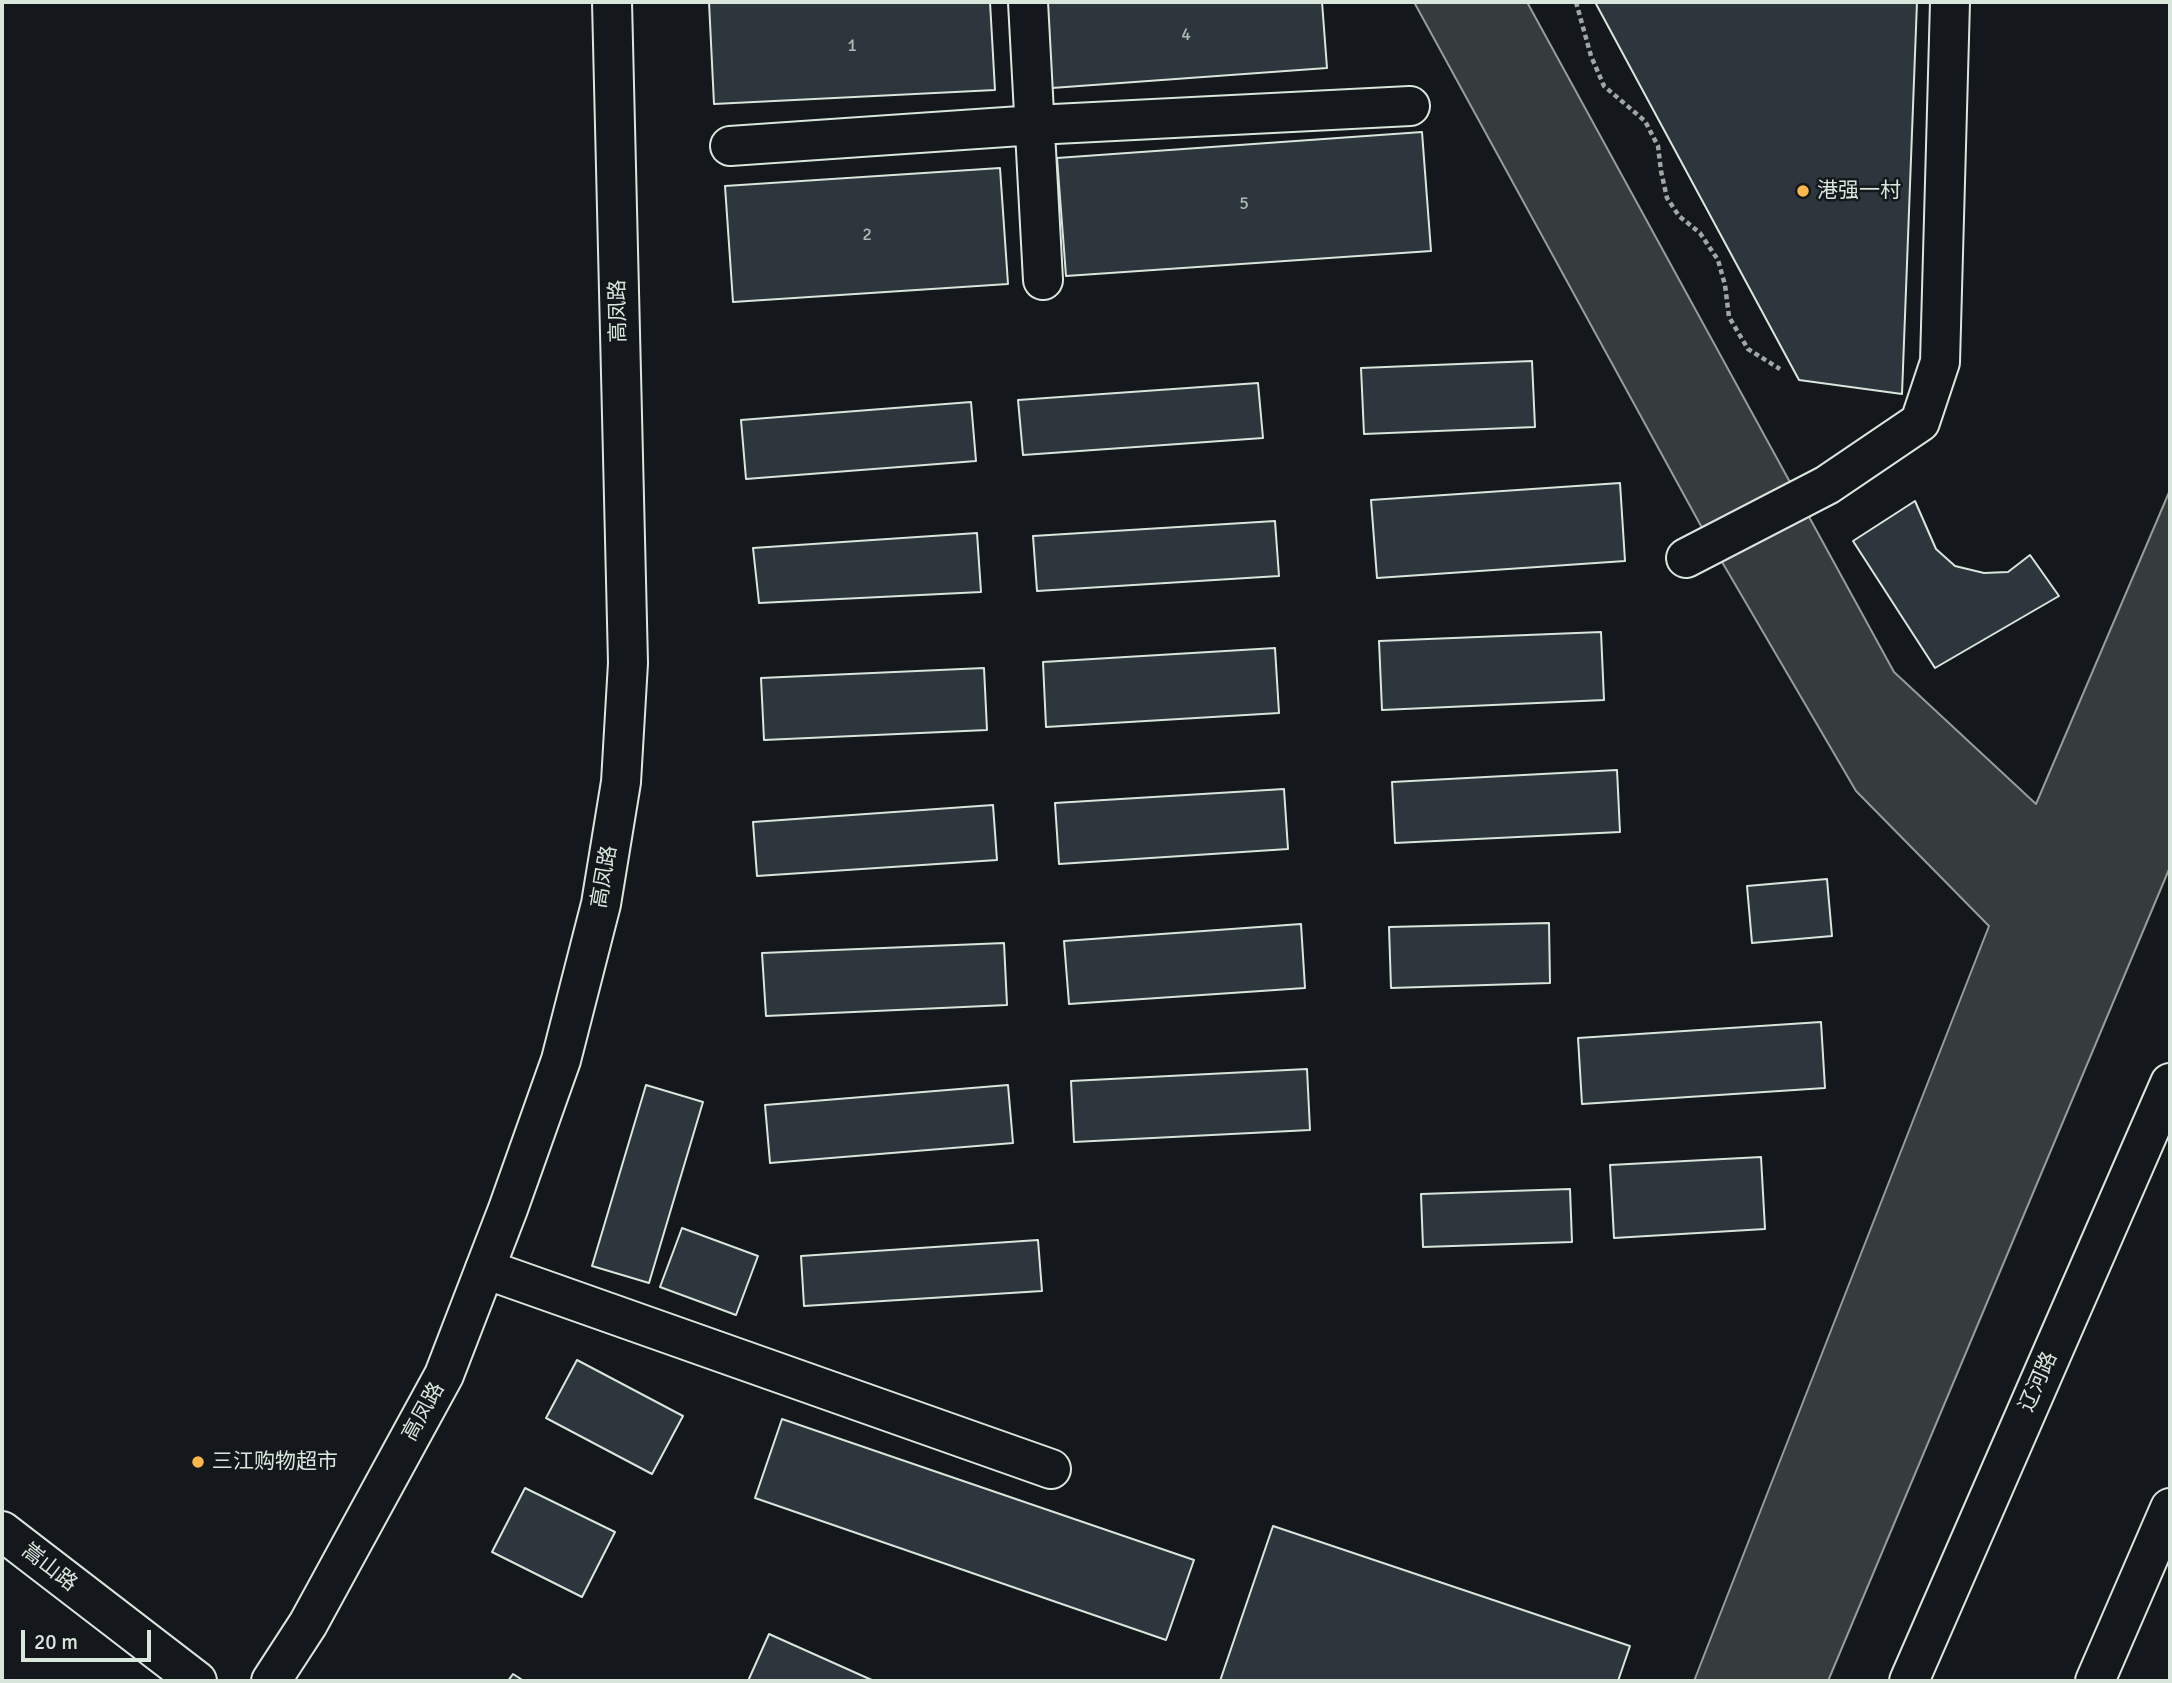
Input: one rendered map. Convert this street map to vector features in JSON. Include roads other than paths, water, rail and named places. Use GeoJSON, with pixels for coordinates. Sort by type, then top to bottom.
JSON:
{"type":"FeatureCollection","features":[{"type":"Feature","properties":{"kind":"street","name":"高凤路"},"geometry":{"type":"LineString","coordinates":[[271,1681],[308,1624],[444,1375],[561,1060],[601,904],[621,782],[628,663],[612,2]]}},
{"type":"Feature","properties":{"kind":"street"},"geometry":{"type":"LineString","coordinates":[[1028,2],[1043,280]]}},
{"type":"Feature","properties":{"kind":"street"},"geometry":{"type":"LineString","coordinates":[[1686,558],[1827,485],[1920,422],[1940,362],[1950,2]]}},
{"type":"Feature","properties":{"kind":"street"},"geometry":{"type":"LineString","coordinates":[[730,146],[1035,125],[1410,106]]}},
{"type":"Feature","properties":{"kind":"street","name":"辽河路"},"geometry":{"type":"LineString","coordinates":[[1909,1681],[2170,1083]]}},
{"type":"Feature","properties":{"kind":"street"},"geometry":{"type":"LineString","coordinates":[[485,1269],[1051,1469]]}},
{"type":"Feature","properties":{"kind":"street"},"geometry":{"type":"LineString","coordinates":[[2095,1681],[2170,1508]]}},
{"type":"Feature","properties":{"kind":"street","name":"嵩山路"},"geometry":{"type":"LineString","coordinates":[[2,1531],[197,1681]]}},
{"type":"Feature","properties":{"kind":"place","name":"港强一村"},"geometry":{"type":"Point","coordinates":[1803,191]}},
{"type":"Feature","properties":{"kind":"place","name":"三江购物超市"},"geometry":{"type":"Point","coordinates":[198,1462]}}]}
